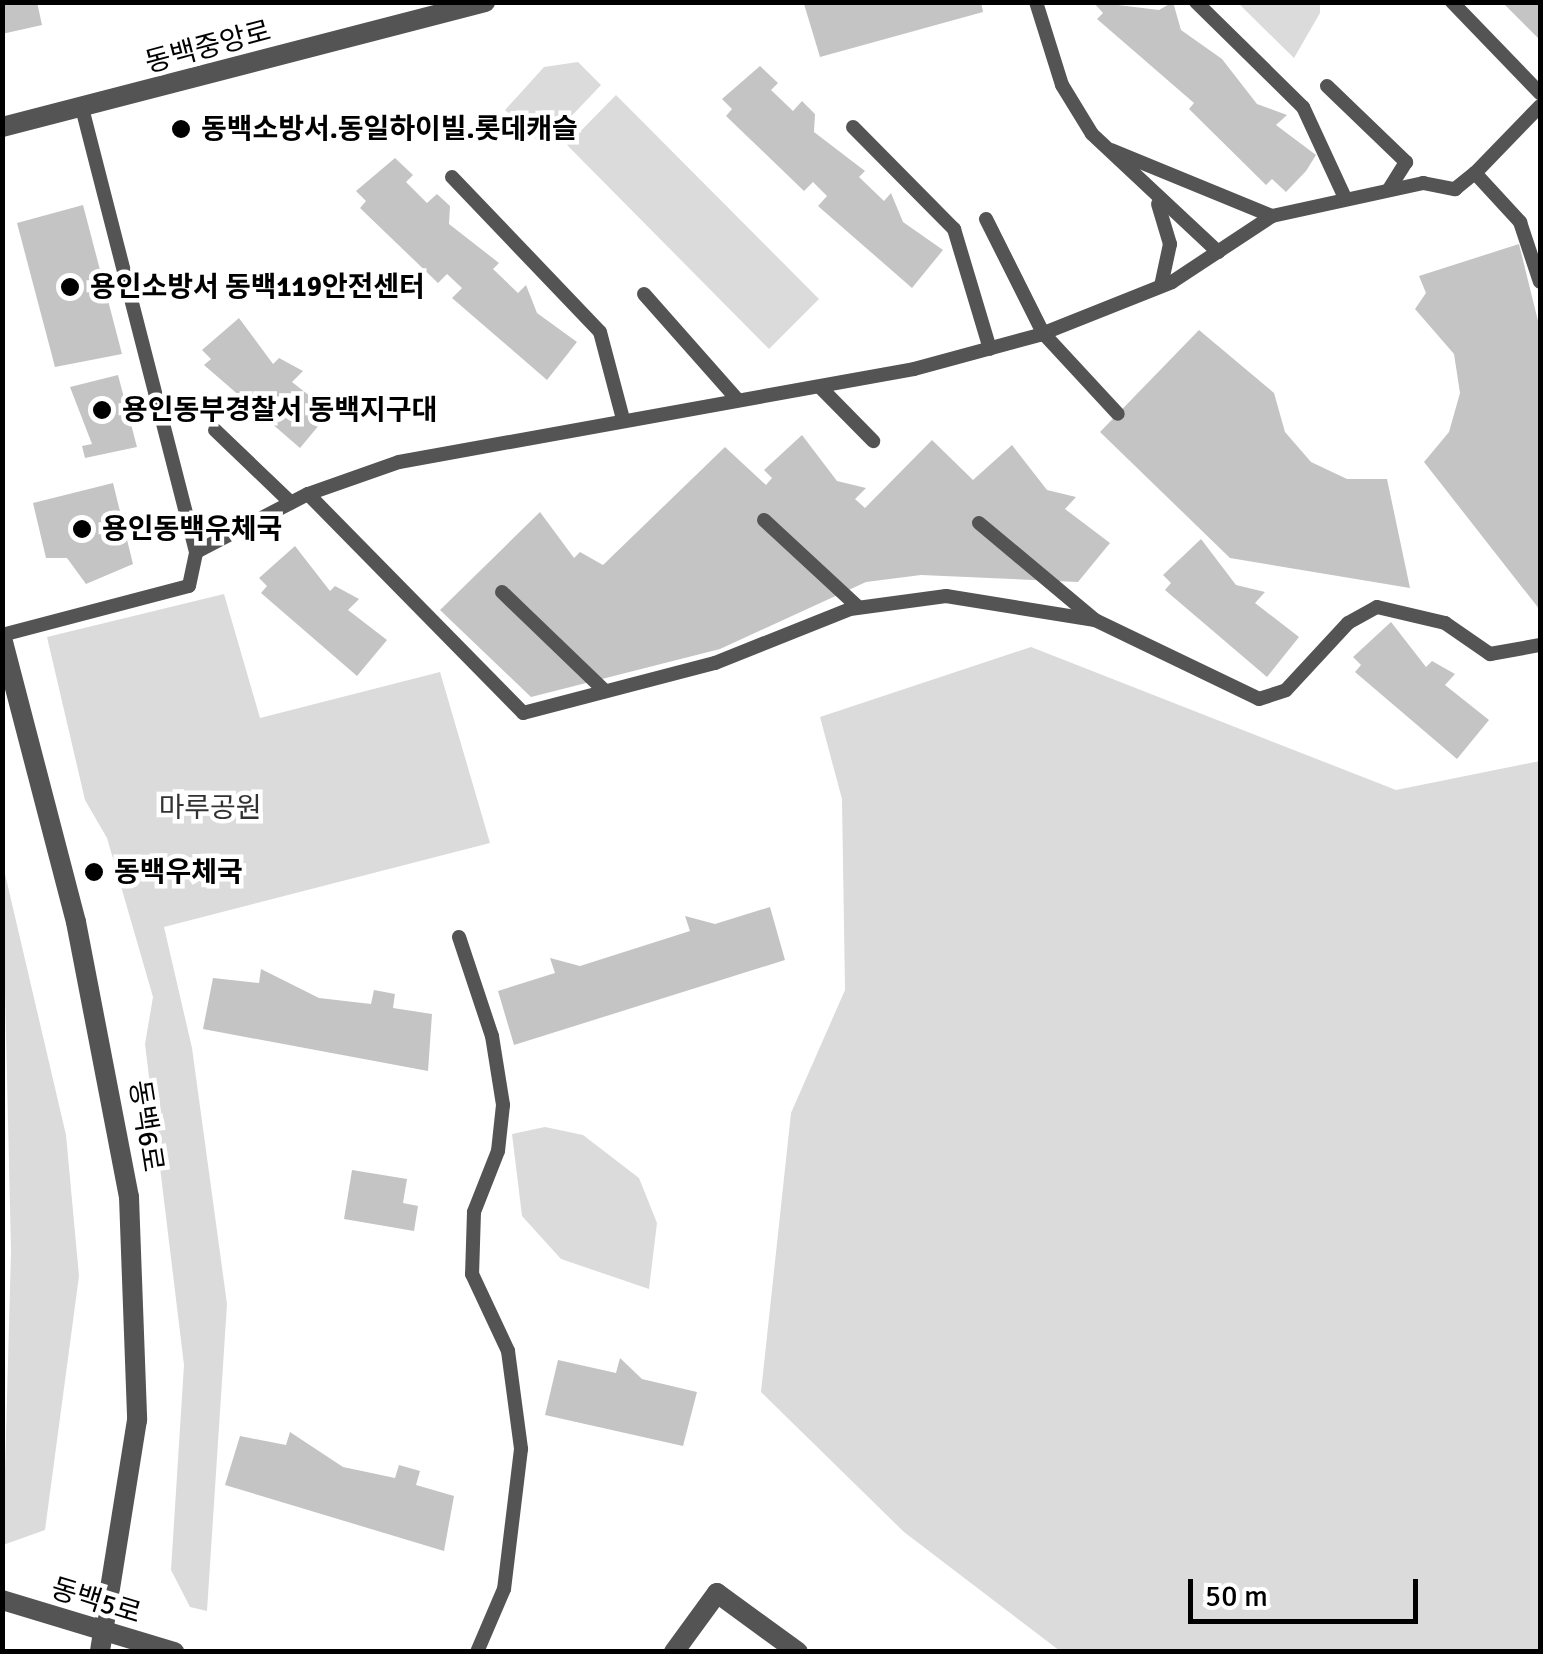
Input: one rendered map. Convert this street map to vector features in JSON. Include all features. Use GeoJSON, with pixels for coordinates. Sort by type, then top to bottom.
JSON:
{"type":"FeatureCollection","features":[{"type":"Feature","properties":{"kind":"street","name":"동백중앙로"},"geometry":{"type":"LineString","coordinates":[[2,127],[485,2]]}},
{"type":"Feature","properties":{"kind":"street","name":"동백6로"},"geometry":{"type":"LineString","coordinates":[[2,636],[76,922],[130,1197],[137,1420],[101,1642]]}},
{"type":"Feature","properties":{"kind":"street"},"geometry":{"type":"LineString","coordinates":[[674,1652],[717,1593],[798,1652]]}},
{"type":"Feature","properties":{"kind":"street","name":"동백5로"},"geometry":{"type":"LineString","coordinates":[[2,1600],[101,1642],[174,1652]]}},
{"type":"Feature","properties":{"kind":"lane"},"geometry":{"type":"LineString","coordinates":[[1036,2],[1062,85],[1102,145],[1156,200],[1218,252]]}},
{"type":"Feature","properties":{"kind":"lane"},"geometry":{"type":"LineString","coordinates":[[1196,2],[1303,107],[1345,198]]}},
{"type":"Feature","properties":{"kind":"lane"},"geometry":{"type":"LineString","coordinates":[[1452,2],[1540,93]]}},
{"type":"Feature","properties":{"kind":"lane"},"geometry":{"type":"LineString","coordinates":[[1327,86],[1406,162],[1385,192]]}},
{"type":"Feature","properties":{"kind":"lane"},"geometry":{"type":"LineString","coordinates":[[196,552],[308,494],[398,462],[622,415],[820,387],[990,349],[1043,333],[1162,286],[1272,216],[1423,183],[1455,189],[1540,106]]}},
{"type":"Feature","properties":{"kind":"lane"},"geometry":{"type":"LineString","coordinates":[[2,636],[188,586],[196,552],[82,109]]}},
{"type":"Feature","properties":{"kind":"lane"},"geometry":{"type":"LineString","coordinates":[[852,127],[954,229],[990,349]]}},
{"type":"Feature","properties":{"kind":"lane"},"geometry":{"type":"LineString","coordinates":[[1102,145],[1192,190],[1272,216]]}},
{"type":"Feature","properties":{"kind":"lane"},"geometry":{"type":"LineString","coordinates":[[1475,173],[1520,222],[1540,282]]}},
{"type":"Feature","properties":{"kind":"lane"},"geometry":{"type":"LineString","coordinates":[[452,177],[600,332],[622,415]]}},
{"type":"Feature","properties":{"kind":"lane"},"geometry":{"type":"LineString","coordinates":[[1156,200],[1170,244],[1162,286]]}},
{"type":"Feature","properties":{"kind":"lane"},"geometry":{"type":"LineString","coordinates":[[986,218],[1043,333],[1118,414]]}},
{"type":"Feature","properties":{"kind":"lane"},"geometry":{"type":"LineString","coordinates":[[644,294],[736,398]]}},
{"type":"Feature","properties":{"kind":"lane"},"geometry":{"type":"LineString","coordinates":[[820,387],[874,441]]}},
{"type":"Feature","properties":{"kind":"lane"},"geometry":{"type":"LineString","coordinates":[[214,430],[291,503]]}},
{"type":"Feature","properties":{"kind":"lane"},"geometry":{"type":"LineString","coordinates":[[308,494],[524,712],[714,663],[858,607],[946,596],[1095,620]]}},
{"type":"Feature","properties":{"kind":"lane"},"geometry":{"type":"LineString","coordinates":[[764,520],[858,607]]}},
{"type":"Feature","properties":{"kind":"lane"},"geometry":{"type":"LineString","coordinates":[[979,524],[1095,620],[1259,698],[1286,690],[1348,622],[1376,607],[1445,623],[1490,654],[1540,646]]}},
{"type":"Feature","properties":{"kind":"lane"},"geometry":{"type":"LineString","coordinates":[[502,592],[605,691]]}},
{"type":"Feature","properties":{"kind":"lane"},"geometry":{"type":"LineString","coordinates":[[459,937],[492,1036],[503,1105],[498,1152],[474,1212],[472,1274],[508,1351],[521,1449],[504,1589],[477,1652]]}},
{"type":"Feature","properties":{"kind":"green space"},"geometry":{"type":"Polygon","coordinates":[[[1238,3],[1320,3],[1320,13],[1294,58],[1238,3]]]}},
{"type":"Feature","properties":{"kind":"green space"},"geometry":{"type":"Polygon","coordinates":[[[578,62],[601,85],[543,146],[505,110],[544,67],[578,62]]]}},
{"type":"Feature","properties":{"kind":"green space"},"geometry":{"type":"Polygon","coordinates":[[[616,95],[819,299],[769,349],[567,145],[616,95]]]}},
{"type":"Feature","properties":{"kind":"green space","name":"마루공원"},"geometry":{"type":"Polygon","coordinates":[[[224,594],[260,718],[440,672],[490,843],[164,927],[192,1048],[227,1304],[207,1611],[190,1607],[171,1570],[184,1365],[145,1044],[153,997],[107,838],[85,800],[47,637],[224,594]]]}},
{"type":"Feature","properties":{"kind":"green space"},"geometry":{"type":"Polygon","coordinates":[[[1031,647],[1396,790],[1540,761],[1540,1651],[1060,1651],[904,1532],[761,1392],[791,1113],[845,990],[842,799],[820,717],[1031,647]]]}},
{"type":"Feature","properties":{"kind":"green space"},"geometry":{"type":"Polygon","coordinates":[[[2,861],[66,1135],[79,1276],[45,1530],[3,1545],[11,1251],[2,861]]]}},
{"type":"Feature","properties":{"kind":"green space"},"geometry":{"type":"Polygon","coordinates":[[[545,1127],[583,1135],[639,1178],[657,1223],[649,1289],[561,1259],[522,1216],[512,1134],[545,1127]]]}},
{"type":"Feature","properties":{"kind":"building"},"geometry":{"type":"Polygon","coordinates":[[[2,2],[37,2],[42,25],[2,34],[2,2]]]}},
{"type":"Feature","properties":{"kind":"building"},"geometry":{"type":"Polygon","coordinates":[[[981,2],[983,12],[820,57],[804,4],[981,2]]]}},
{"type":"Feature","properties":{"kind":"building"},"geometry":{"type":"Polygon","coordinates":[[[1093,2],[1159,10],[1173,2],[1181,30],[1222,59],[1257,104],[1287,115],[1276,125],[1316,155],[1306,171],[1286,192],[1272,179],[1266,185],[1189,109],[1194,103],[1097,19],[1103,13],[1093,2]]]}},
{"type":"Feature","properties":{"kind":"building"},"geometry":{"type":"Polygon","coordinates":[[[1540,2],[1540,40],[1505,5],[1540,2]]]}},
{"type":"Feature","properties":{"kind":"building"},"geometry":{"type":"Polygon","coordinates":[[[760,66],[778,83],[771,90],[793,111],[802,101],[815,114],[814,132],[865,171],[859,177],[884,201],[891,193],[903,222],[943,250],[912,288],[818,206],[827,196],[813,182],[804,191],[726,116],[732,109],[722,99],[760,66]]]}},
{"type":"Feature","properties":{"kind":"building"},"geometry":{"type":"Polygon","coordinates":[[[395,158],[413,175],[406,182],[427,203],[437,194],[450,206],[449,224],[499,263],[493,269],[518,293],[526,285],[537,313],[577,342],[547,380],[452,298],[462,288],[447,274],[438,283],[360,208],[366,201],[356,191],[395,158]]]}},
{"type":"Feature","properties":{"kind":"building","name":"용인소방서 동백119안전센터"},"geometry":{"type":"Polygon","coordinates":[[[83,205],[122,354],[55,367],[17,223],[83,205]]]}},
{"type":"Feature","properties":{"kind":"building"},"geometry":{"type":"Polygon","coordinates":[[[1519,244],[1540,329],[1540,610],[1424,462],[1449,432],[1460,393],[1454,354],[1415,309],[1426,293],[1419,276],[1519,244]]]}},
{"type":"Feature","properties":{"kind":"building"},"geometry":{"type":"Polygon","coordinates":[[[239,318],[273,364],[279,358],[303,371],[292,382],[330,412],[300,448],[204,365],[211,359],[202,350],[239,318]]]}},
{"type":"Feature","properties":{"kind":"building"},"geometry":{"type":"Polygon","coordinates":[[[1199,330],[1274,393],[1285,432],[1311,462],[1347,479],[1387,479],[1410,588],[1230,558],[1100,432],[1199,330]]]}},
{"type":"Feature","properties":{"kind":"building","name":"용인동부경찰서 동백지구대"},"geometry":{"type":"Polygon","coordinates":[[[118,375],[137,447],[85,458],[82,446],[92,444],[70,387],[118,375]]]}},
{"type":"Feature","properties":{"kind":"building"},"geometry":{"type":"Polygon","coordinates":[[[802,435],[837,481],[866,488],[855,499],[865,508],[932,440],[973,480],[1012,445],[1047,490],[1076,497],[1065,509],[1110,543],[1078,582],[921,575],[866,582],[720,649],[531,697],[440,610],[540,512],[574,558],[580,552],[603,565],[725,447],[766,485],[772,478],[764,470],[802,435]]]}},
{"type":"Feature","properties":{"kind":"building","name":"용인동백우체국"},"geometry":{"type":"Polygon","coordinates":[[[113,483],[133,564],[86,584],[67,558],[46,558],[33,503],[113,483]]]}},
{"type":"Feature","properties":{"kind":"building"},"geometry":{"type":"Polygon","coordinates":[[[1201,539],[1236,585],[1265,592],[1255,603],[1299,637],[1267,677],[1165,590],[1171,583],[1163,575],[1201,539]]]}},
{"type":"Feature","properties":{"kind":"building"},"geometry":{"type":"Polygon","coordinates":[[[295,546],[330,591],[335,586],[359,599],[348,610],[387,640],[357,676],[261,593],[267,586],[259,578],[295,546]]]}},
{"type":"Feature","properties":{"kind":"building"},"geometry":{"type":"Polygon","coordinates":[[[1391,622],[1426,667],[1432,661],[1455,674],[1445,685],[1489,720],[1457,759],[1355,672],[1361,665],[1353,657],[1391,622]]]}},
{"type":"Feature","properties":{"kind":"building"},"geometry":{"type":"Polygon","coordinates":[[[770,907],[785,960],[514,1045],[498,991],[555,973],[550,958],[580,966],[690,931],[685,916],[715,924],[770,907]]]}},
{"type":"Feature","properties":{"kind":"building"},"geometry":{"type":"Polygon","coordinates":[[[261,969],[319,998],[371,1004],[374,990],[395,994],[393,1008],[432,1014],[428,1071],[203,1029],[213,978],[259,983],[261,969]]]}},
{"type":"Feature","properties":{"kind":"building"},"geometry":{"type":"Polygon","coordinates":[[[352,1170],[407,1179],[403,1203],[418,1206],[414,1231],[344,1219],[352,1170]]]}},
{"type":"Feature","properties":{"kind":"building"},"geometry":{"type":"Polygon","coordinates":[[[620,1358],[642,1379],[697,1392],[683,1446],[545,1415],[558,1360],[616,1373],[620,1358]]]}},
{"type":"Feature","properties":{"kind":"building"},"geometry":{"type":"Polygon","coordinates":[[[290,1432],[343,1467],[395,1478],[399,1465],[420,1471],[416,1485],[454,1496],[444,1551],[225,1485],[240,1436],[286,1445],[290,1432]]]}},
{"type":"Feature","properties":{"kind":"place","name":"동백소방서.동일하이빌.롯데캐슬"},"geometry":{"type":"Point","coordinates":[181,129]}},
{"type":"Feature","properties":{"kind":"place","name":"용인소방서 동백119안전센터"},"geometry":{"type":"Point","coordinates":[70,287]}},
{"type":"Feature","properties":{"kind":"place","name":"용인동부경찰서 동백지구대"},"geometry":{"type":"Point","coordinates":[102,410]}},
{"type":"Feature","properties":{"kind":"place","name":"용인동백우체국"},"geometry":{"type":"Point","coordinates":[82,529]}},
{"type":"Feature","properties":{"kind":"place","name":"동백우체국"},"geometry":{"type":"Point","coordinates":[94,872]}}]}
